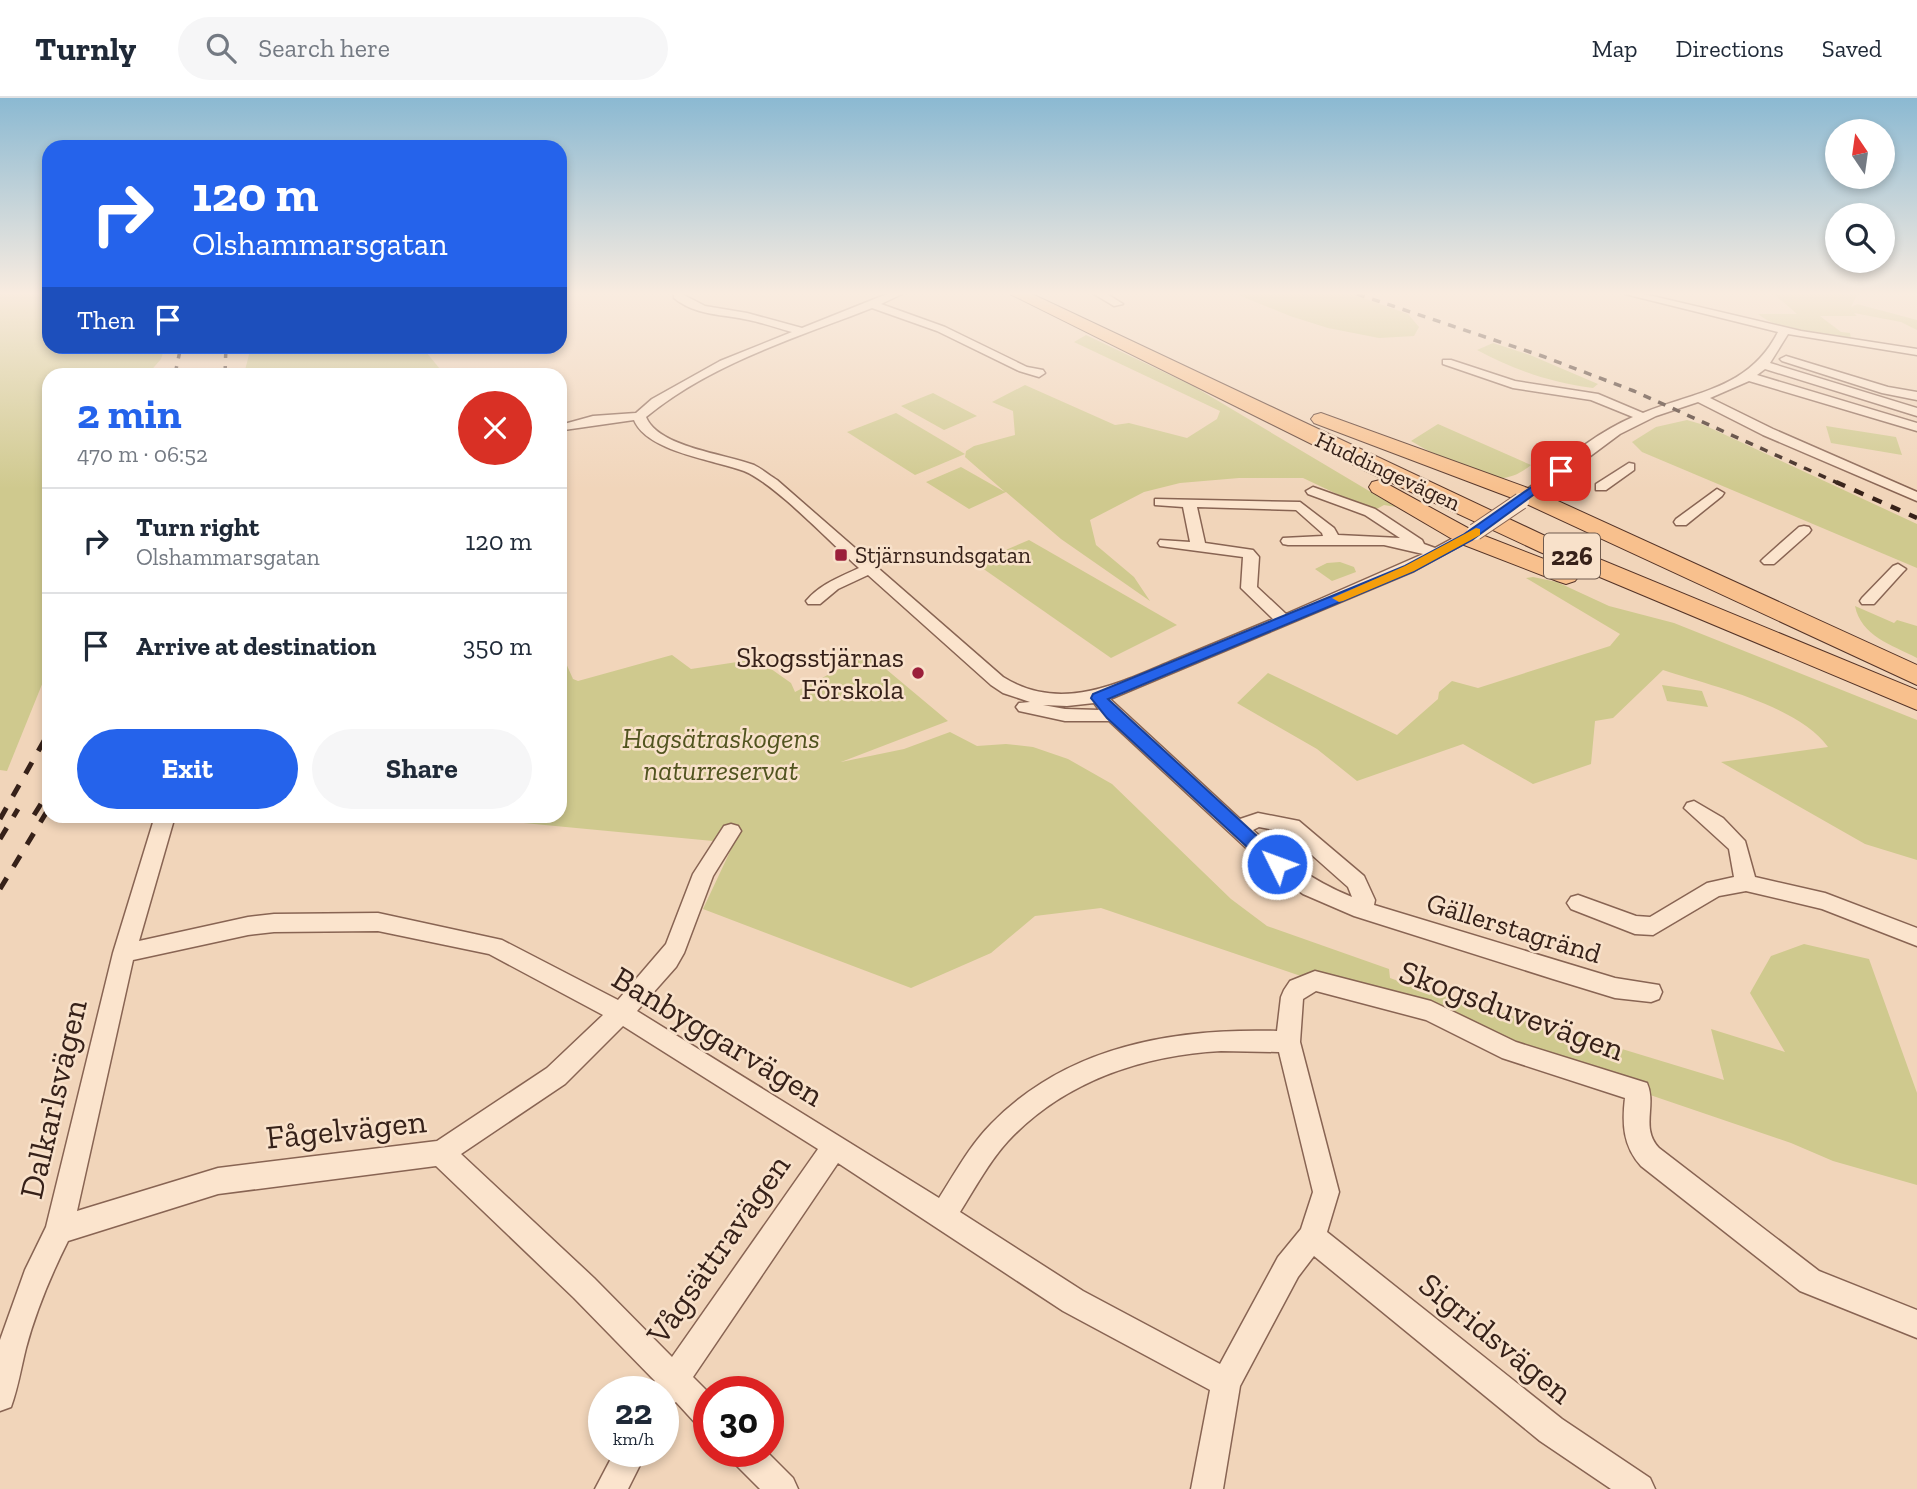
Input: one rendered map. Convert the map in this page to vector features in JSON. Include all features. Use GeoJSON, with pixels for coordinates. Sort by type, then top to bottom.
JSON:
{"type":"FeatureCollection","features":[{"type":"Feature","properties":{"kind":"main road","name":"Huddingevägen"},"geometry":{"type":"LineString","coordinates":[[1153,359],[1549,547],[1917,701]]}},
{"type":"Feature","properties":{"kind":"main road","name":"Huddingevägen"},"geometry":{"type":"LineString","coordinates":[[1179,359],[1549,532],[1917,684]]}},
{"type":"Feature","properties":{"kind":"main road"},"geometry":{"type":"LineString","coordinates":[[1233,397],[1262,417],[1471,535],[1917,708]]}},
{"type":"Feature","properties":{"kind":"main road"},"geometry":{"type":"LineString","coordinates":[[1270,402],[1298,410],[1524,499],[1917,676]]}},
{"type":"Feature","properties":{"kind":"street"},"geometry":{"type":"LineString","coordinates":[[569,427],[639,415],[656,402],[733,359]]}},
{"type":"Feature","properties":{"kind":"street"},"geometry":{"type":"LineString","coordinates":[[1002,359],[1023,369],[1040,373]]}},
{"type":"Feature","properties":{"kind":"street"},"geometry":{"type":"LineString","coordinates":[[1016,704],[1065,715],[1101,707],[1429,550],[1471,535],[1612,433],[1643,417],[1750,377],[1767,359]]}},
{"type":"Feature","properties":{"kind":"street"},"geometry":{"type":"LineString","coordinates":[[1778,359],[1828,387],[1917,412]]}},
{"type":"Feature","properties":{"kind":"street"},"geometry":{"type":"LineString","coordinates":[[1784,359],[1886,390],[1917,396]]}},
{"type":"Feature","properties":{"kind":"street"},"geometry":{"type":"LineString","coordinates":[[1789,359],[1917,385]]}},
{"type":"Feature","properties":{"kind":"street"},"geometry":{"type":"LineString","coordinates":[[1447,362],[1513,384],[1594,397],[1643,417]]}},
{"type":"Feature","properties":{"kind":"street"},"geometry":{"type":"LineString","coordinates":[[1750,377],[1917,427]]}},
{"type":"Feature","properties":{"kind":"street"},"geometry":{"type":"LineString","coordinates":[[1699,398],[1917,497]]}},
{"type":"Feature","properties":{"kind":"street"},"geometry":{"type":"LineString","coordinates":[[639,415],[643,426],[678,447],[758,473],[1006,688],[1037,698],[1101,707]]}},
{"type":"Feature","properties":{"kind":"street"},"geometry":{"type":"LineString","coordinates":[[1601,487],[1629,467]]}},
{"type":"Feature","properties":{"kind":"street"},"geometry":{"type":"LineString","coordinates":[[1313,491],[1370,512],[1429,550]]}},
{"type":"Feature","properties":{"kind":"street"},"geometry":{"type":"LineString","coordinates":[[1681,522],[1717,493]]}},
{"type":"Feature","properties":{"kind":"street"},"geometry":{"type":"LineString","coordinates":[[1160,502],[1300,506],[1329,531],[1332,541]]}},
{"type":"Feature","properties":{"kind":"street"},"geometry":{"type":"LineString","coordinates":[[1189,503],[1198,546]]}},
{"type":"Feature","properties":{"kind":"street"},"geometry":{"type":"LineString","coordinates":[[1769,561],[1804,530]]}},
{"type":"Feature","properties":{"kind":"street"},"geometry":{"type":"LineString","coordinates":[[1288,541],[1394,542],[1429,550]]}},
{"type":"Feature","properties":{"kind":"street"},"geometry":{"type":"LineString","coordinates":[[1166,543],[1248,553],[1251,557],[1249,588],[1284,621]]}},
{"type":"Feature","properties":{"kind":"street"},"geometry":{"type":"LineString","coordinates":[[814,601],[832,586],[869,569]]}},
{"type":"Feature","properties":{"kind":"street"},"geometry":{"type":"LineString","coordinates":[[1868,601],[1898,569]]}},
{"type":"Feature","properties":{"kind":"street","name":"Gällerstagränd"},"geometry":{"type":"LineString","coordinates":[[1101,707],[1277,864],[1310,888],[1362,910],[1615,988],[1651,992]]}},
{"type":"Feature","properties":{"kind":"street"},"geometry":{"type":"LineString","coordinates":[[1694,808],[1716,823],[1738,846],[1746,883]]}},
{"type":"Feature","properties":{"kind":"street"},"geometry":{"type":"LineString","coordinates":[[1237,828],[1258,820],[1292,826],[1357,882],[1364,900],[1362,910]]}},
{"type":"Feature","properties":{"kind":"street","name":"Dalkarlsvägen"},"geometry":{"type":"LineString","coordinates":[[0,1396],[6,1348],[59,1230],[124,953],[163,823]]}},
{"type":"Feature","properties":{"kind":"street"},"geometry":{"type":"LineString","coordinates":[[441,1153],[556,1076],[621,1013],[668,960],[676,947],[703,874],[731,831]]}},
{"type":"Feature","properties":{"kind":"street","name":"Gällerstagränd"},"geometry":{"type":"LineString","coordinates":[[1578,903],[1635,925],[1653,926],[1714,889],[1746,883],[1825,901],[1917,937]]}},
{"type":"Feature","properties":{"kind":"street","name":"Banbyggarvägen"},"geometry":{"type":"LineString","coordinates":[[124,953],[257,925],[378,922],[494,946],[621,1013],[835,1146],[1073,1301],[1226,1383]]}},
{"type":"Feature","properties":{"kind":"street","name":"Skogsduvevägen"},"geometry":{"type":"LineString","coordinates":[[1288,1042],[1292,997],[1297,988],[1315,981],[1430,1011],[1510,1051],[1638,1091],[1637,1140],[1641,1149],[1650,1157],[1810,1281],[1917,1324]]}},
{"type":"Feature","properties":{"kind":"street"},"geometry":{"type":"LineString","coordinates":[[942,1217],[997,1135],[1032,1101],[1052,1088],[1139,1051],[1212,1041],[1288,1042],[1326,1192],[1312,1237],[1288,1267],[1226,1383],[1207,1489]]}},
{"type":"Feature","properties":{"kind":"street","name":"Vågsättravägen"},"geometry":{"type":"LineString","coordinates":[[676,1376],[835,1146]]}},
{"type":"Feature","properties":{"kind":"street","name":"Fågelvägen"},"geometry":{"type":"LineString","coordinates":[[59,1230],[218,1181],[441,1153],[584,1288],[659,1376]]}},
{"type":"Feature","properties":{"kind":"street","name":"Sigridsvägen"},"geometry":{"type":"LineString","coordinates":[[1312,1237],[1551,1430],[1639,1489]]}},
{"type":"Feature","properties":{"kind":"street"},"geometry":{"type":"LineString","coordinates":[[611,1489],[623,1467]]}},
{"type":"Feature","properties":{"kind":"street"},"geometry":{"type":"LineString","coordinates":[[760,1467],[782,1489]]}},
{"type":"Feature","properties":{"kind":"green space"},"geometry":{"type":"Polygon","coordinates":[[[0,359],[161,359],[153,368],[42,368],[42,684],[7,771],[0,770],[0,359]]]}},
{"type":"Feature","properties":{"kind":"green space"},"geometry":{"type":"Polygon","coordinates":[[[248,359],[432,359],[439,368],[246,368],[248,359]]]}},
{"type":"Feature","properties":{"kind":"green space"},"geometry":{"type":"Polygon","coordinates":[[[1110,359],[1136,359],[1193,386],[1396,507],[1384,505],[1373,511],[1303,478],[1239,478],[1180,483],[1144,492],[1090,520],[1096,545],[1134,577],[1150,601],[1061,539],[1006,492],[969,509],[926,482],[961,467],[1005,492],[965,457],[966,451],[974,446],[1015,435],[1013,411],[992,402],[1025,385],[1115,425],[1129,423],[1187,438],[1217,419],[1220,411],[1110,359]]]}},
{"type":"Feature","properties":{"kind":"green space"},"geometry":{"type":"Polygon","coordinates":[[[1495,359],[1539,359],[1598,384],[1593,388],[1578,386],[1495,359]]]}},
{"type":"Feature","properties":{"kind":"green space"},"geometry":{"type":"Polygon","coordinates":[[[933,393],[977,416],[944,430],[901,406],[933,393]]]}},
{"type":"Feature","properties":{"kind":"green space"},"geometry":{"type":"Polygon","coordinates":[[[896,413],[965,454],[915,475],[847,432],[896,413]]]}},
{"type":"Feature","properties":{"kind":"green space"},"geometry":{"type":"Polygon","coordinates":[[[1687,420],[1704,425],[1917,524],[1917,568],[1642,452],[1632,442],[1656,427],[1687,420]]]}},
{"type":"Feature","properties":{"kind":"green space"},"geometry":{"type":"Polygon","coordinates":[[[1438,424],[1531,465],[1511,476],[1486,476],[1452,463],[1411,441],[1438,424]]]}},
{"type":"Feature","properties":{"kind":"green space"},"geometry":{"type":"Polygon","coordinates":[[[1826,426],[1896,437],[1902,455],[1831,443],[1826,426]]]}},
{"type":"Feature","properties":{"kind":"green space"},"geometry":{"type":"Polygon","coordinates":[[[1029,540],[1177,625],[1111,658],[975,563],[1029,540]]]}},
{"type":"Feature","properties":{"kind":"green space"},"geometry":{"type":"Polygon","coordinates":[[[1340,562],[1354,567],[1356,572],[1332,581],[1315,569],[1327,563],[1340,562]]]}},
{"type":"Feature","properties":{"kind":"green space"},"geometry":{"type":"Polygon","coordinates":[[[1526,578],[1557,582],[1609,606],[1674,623],[1917,720],[1917,860],[1865,844],[1721,762],[1828,747],[1814,732],[1775,708],[1663,670],[1613,718],[1595,721],[1591,764],[1533,784],[1463,744],[1357,781],[1317,749],[1237,703],[1268,673],[1397,735],[1438,699],[1439,692],[1452,681],[1478,688],[1610,646],[1620,634],[1526,578]]]}},
{"type":"Feature","properties":{"kind":"green space"},"geometry":{"type":"Polygon","coordinates":[[[1855,606],[1894,623],[1897,620],[1917,626],[1917,658],[1871,632],[1858,616],[1855,606]]]}},
{"type":"Feature","properties":{"kind":"green space","name":"Hagsätraskogens naturreservat"},"geometry":{"type":"Polygon","coordinates":[[[868,654],[948,721],[841,762],[904,749],[950,732],[977,746],[1006,744],[1033,747],[1068,759],[1112,784],[1231,899],[1267,926],[1389,969],[1390,978],[1401,982],[1724,1080],[1711,1029],[1785,1052],[1750,993],[1771,956],[1804,944],[1869,959],[1917,1093],[1917,1185],[1833,1161],[1791,1143],[1101,908],[1035,916],[991,953],[911,988],[703,909],[734,843],[524,823],[567,823],[567,666],[573,679],[578,681],[672,655],[691,669],[757,659],[791,683],[795,692],[868,654]]]}},
{"type":"Feature","properties":{"kind":"green space"},"geometry":{"type":"Polygon","coordinates":[[[1662,685],[1702,691],[1708,707],[1667,701],[1662,685]]]}},
{"type":"Feature","properties":{"kind":"railway"},"geometry":{"type":"LineString","coordinates":[[176,368],[178,359]]}},
{"type":"Feature","properties":{"kind":"railway"},"geometry":{"type":"LineString","coordinates":[[225,368],[226,359]]}},
{"type":"Feature","properties":{"kind":"railway"},"geometry":{"type":"LineString","coordinates":[[1550,359],[1634,391],[1840,484]]}},
{"type":"Feature","properties":{"kind":"railway"},"geometry":{"type":"LineString","coordinates":[[1836,482],[1917,518]]}},
{"type":"Feature","properties":{"kind":"railway"},"geometry":{"type":"LineString","coordinates":[[0,819],[42,744]]}},
{"type":"Feature","properties":{"kind":"railway"},"geometry":{"type":"LineString","coordinates":[[34,815],[42,802]]}},
{"type":"Feature","properties":{"kind":"railway"},"geometry":{"type":"LineString","coordinates":[[0,839],[18,809]]}},
{"type":"Feature","properties":{"kind":"railway"},"geometry":{"type":"LineString","coordinates":[[0,889],[42,820]]}},
{"type":"Feature","properties":{"kind":"slow traffic"},"geometry":{"type":"LineString","coordinates":[[1339,598],[1409,568],[1476,532]]}},
{"type":"Feature","properties":{"kind":"place","name":"Stjärnsundsgatan"},"geometry":{"type":"Point","coordinates":[841,555]}},
{"type":"Feature","properties":{"kind":"place","name":"Skogsstjärnas Förskola"},"geometry":{"type":"Point","coordinates":[918,673]}},
{"type":"Feature","properties":{"kind":"route"},"geometry":{"type":"LineString","coordinates":[[1277,864],[1112,714],[1098,698],[1409,568],[1468,538],[1561,471]]}}]}
